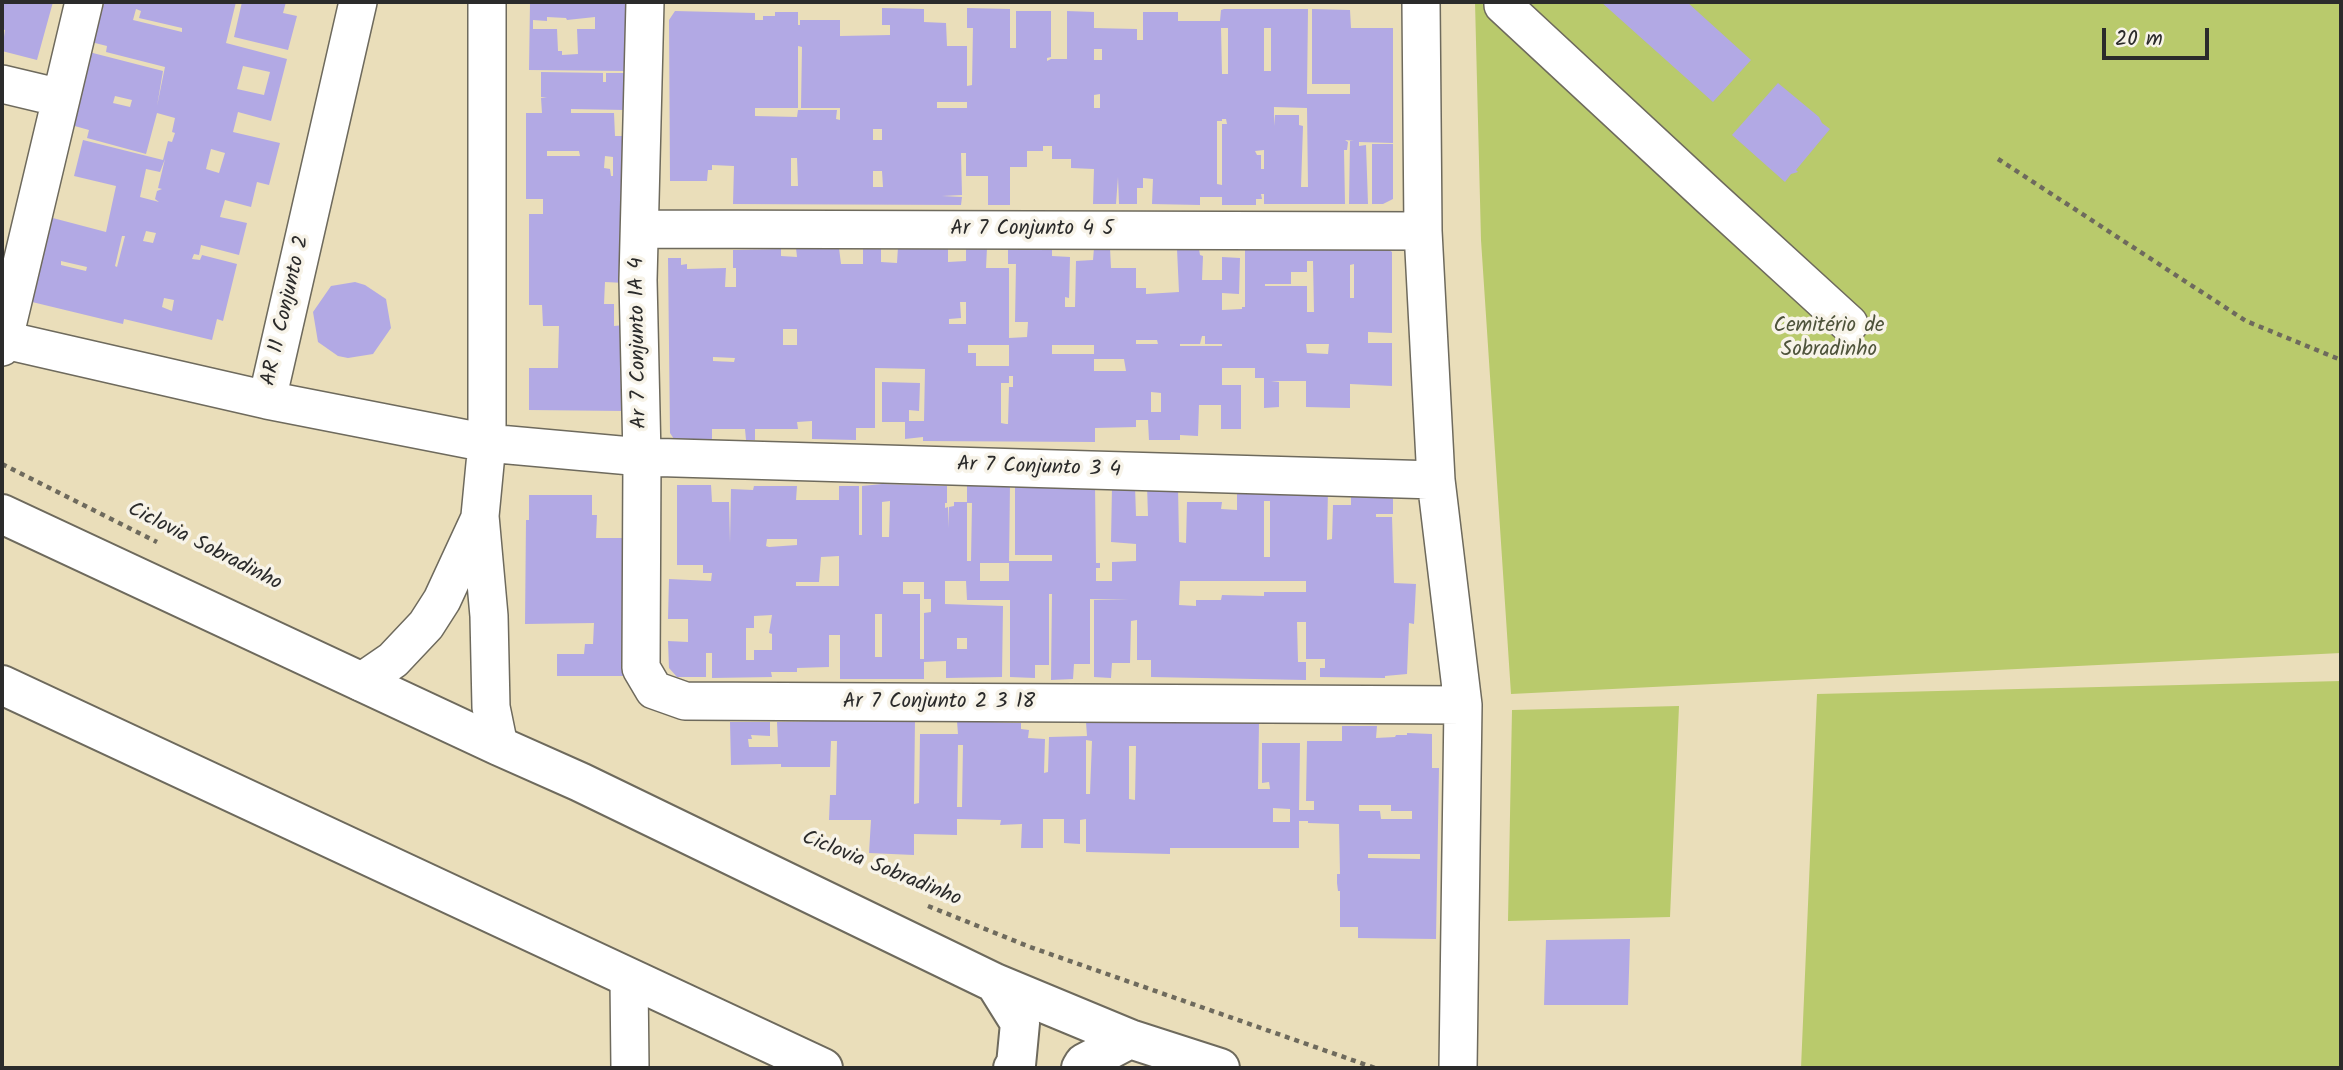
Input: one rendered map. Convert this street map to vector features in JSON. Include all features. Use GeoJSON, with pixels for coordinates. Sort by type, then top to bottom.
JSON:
{"type":"FeatureCollection","features":[{"type":"Feature","properties":{"kind":"main road"},"geometry":{"type":"LineString","coordinates":[[2,514],[580,782],[995,984],[1130,1040],[1220,1068]]}},
{"type":"Feature","properties":{"kind":"main road"},"geometry":{"type":"LineString","coordinates":[[2,685],[823,1068]]}},
{"type":"Feature","properties":{"kind":"main road"},"geometry":{"type":"LineString","coordinates":[[995,984],[1020,1023],[1016,1065],[1013,1068]]}},
{"type":"Feature","properties":{"kind":"main road"},"geometry":{"type":"LineString","coordinates":[[1081,1068],[1084,1063],[1130,1040]]}},
{"type":"Feature","properties":{"kind":"street"},"geometry":{"type":"LineString","coordinates":[[3,343],[83,2]]}},
{"type":"Feature","properties":{"kind":"street","name":"AR 11 Conjunto 2"},"geometry":{"type":"LineString","coordinates":[[3,343],[267,400],[358,2]]}},
{"type":"Feature","properties":{"kind":"street"},"geometry":{"type":"LineString","coordinates":[[487,2],[487,443],[480,516],[489,616],[491,707],[499,746]]}},
{"type":"Feature","properties":{"kind":"street","name":"Ar 7 Conjunto 1A 4"},"geometry":{"type":"LineString","coordinates":[[642,457],[638,280],[645,2]]}},
{"type":"Feature","properties":{"kind":"street"},"geometry":{"type":"LineString","coordinates":[[1421,2],[1423,231],[1436,480],[1463,705],[1458,1068]]}},
{"type":"Feature","properties":{"kind":"street"},"geometry":{"type":"LineString","coordinates":[[1503,2],[1503,5],[1849,324]]}},
{"type":"Feature","properties":{"kind":"street"},"geometry":{"type":"LineString","coordinates":[[2,84],[61,98]]}},
{"type":"Feature","properties":{"kind":"street","name":"Ar 7 Conjunto 4 5"},"geometry":{"type":"LineString","coordinates":[[640,229],[1423,231]]}},
{"type":"Feature","properties":{"kind":"street","name":"Ar 7 Conjunto 3 4"},"geometry":{"type":"LineString","coordinates":[[267,400],[487,443],[642,457],[1436,480]]}},
{"type":"Feature","properties":{"kind":"street","name":"Ar 7 Conjunto 2 3 18"},"geometry":{"type":"LineString","coordinates":[[642,457],[641,668],[654,690],[685,701],[1463,705]]}},
{"type":"Feature","properties":{"kind":"street"},"geometry":{"type":"LineString","coordinates":[[361,682],[393,660],[426,625],[442,600],[480,516]]}},
{"type":"Feature","properties":{"kind":"street"},"geometry":{"type":"LineString","coordinates":[[629,979],[630,1068]]}},
{"type":"Feature","properties":{"kind":"path"},"geometry":{"type":"LineString","coordinates":[[1998,159],[2246,321],[2341,360]]}},
{"type":"Feature","properties":{"kind":"path","name":"Ciclovia Sobradinho"},"geometry":{"type":"LineString","coordinates":[[2,464],[161,544]]}},
{"type":"Feature","properties":{"kind":"path","name":"Ciclovia Sobradinho"},"geometry":{"type":"LineString","coordinates":[[917,902],[1030,947],[1374,1068]]}},
{"type":"Feature","properties":{"kind":"green space","name":"Cemitério de Sobradinho"},"geometry":{"type":"Polygon","coordinates":[[[1475,2],[2341,2],[2341,653],[1511,694],[1481,240],[1475,2]]]}},
{"type":"Feature","properties":{"kind":"green space"},"geometry":{"type":"Polygon","coordinates":[[[2341,681],[2341,1068],[1801,1068],[1817,694],[2341,681]]]}},
{"type":"Feature","properties":{"kind":"green space"},"geometry":{"type":"Polygon","coordinates":[[[1679,706],[1670,917],[1508,921],[1512,710],[1679,706]]]}},
{"type":"Feature","properties":{"kind":"building"},"geometry":{"type":"Polygon","coordinates":[[[2,2],[53,2],[37,60],[2,51],[5,30],[2,29],[2,2]]]}},
{"type":"Feature","properties":{"kind":"building"},"geometry":{"type":"Polygon","coordinates":[[[104,2],[236,2],[226,43],[287,59],[271,121],[238,112],[233,132],[280,143],[269,185],[257,182],[251,207],[225,200],[220,217],[247,223],[239,255],[201,245],[199,255],[194,254],[192,259],[200,260],[202,255],[237,264],[223,321],[217,319],[212,340],[124,319],[123,324],[28,301],[49,217],[106,232],[116,186],[74,176],[83,140],[163,160],[168,141],[172,142],[175,133],[172,132],[175,118],[157,113],[146,154],[87,138],[89,130],[71,125],[89,52],[163,71],[157,106],[165,67],[106,52],[107,46],[91,42],[99,11],[102,12],[104,2]],[[136,9],[133,20],[182,32],[182,28],[139,18],[141,11],[136,9]],[[243,66],[237,89],[264,95],[270,72],[243,66]],[[115,96],[113,103],[130,107],[132,100],[115,96]],[[211,149],[206,169],[219,173],[225,153],[211,149]],[[165,159],[160,172],[146,169],[140,197],[159,202],[155,199],[157,191],[162,189],[158,188],[165,159]],[[146,231],[143,241],[153,243],[156,233],[146,231]],[[122,236],[115,266],[117,267],[125,236],[122,236]],[[61,261],[61,265],[86,271],[87,267],[61,261]],[[164,298],[162,307],[172,311],[174,300],[164,298]]]}},
{"type":"Feature","properties":{"kind":"building"},"geometry":{"type":"Polygon","coordinates":[[[242,2],[286,2],[283,13],[297,16],[288,50],[234,37],[242,2]]]}},
{"type":"Feature","properties":{"kind":"building"},"geometry":{"type":"Polygon","coordinates":[[[530,2],[625,2],[625,71],[529,70],[530,2]],[[547,17],[547,21],[533,20],[533,29],[557,29],[558,51],[562,51],[562,55],[578,54],[577,29],[595,29],[595,17],[547,17]]]}},
{"type":"Feature","properties":{"kind":"building"},"geometry":{"type":"Polygon","coordinates":[[[1601,2],[1687,2],[1751,60],[1713,102],[1601,2]]]}},
{"type":"Feature","properties":{"kind":"building"},"geometry":{"type":"Polygon","coordinates":[[[882,8],[924,9],[924,22],[946,23],[947,46],[967,46],[967,86],[972,85],[973,28],[967,28],[967,8],[1010,9],[1010,48],[1016,48],[1016,11],[1051,11],[1051,57],[1047,58],[1047,61],[1067,59],[1067,11],[1094,12],[1094,28],[1137,29],[1137,40],[1143,40],[1143,12],[1178,12],[1178,21],[1220,21],[1221,10],[1224,9],[1308,9],[1307,94],[1350,94],[1350,84],[1312,84],[1312,9],[1350,10],[1351,28],[1393,28],[1393,143],[1359,142],[1359,146],[1366,145],[1368,204],[1349,204],[1350,141],[1354,141],[1345,140],[1348,142],[1347,150],[1344,150],[1345,204],[1264,204],[1264,194],[1261,194],[1262,199],[1256,199],[1256,205],[1222,205],[1222,197],[1200,197],[1200,205],[1152,204],[1153,179],[1143,178],[1143,188],[1137,188],[1137,204],[1119,204],[1118,177],[1116,204],[1093,204],[1094,169],[1071,168],[1071,159],[1052,159],[1052,146],[1043,146],[1043,151],[1027,151],[1027,167],[1010,167],[1010,205],[988,205],[988,176],[966,176],[966,153],[961,153],[962,195],[942,196],[962,197],[961,205],[733,204],[734,166],[712,165],[712,170],[708,170],[707,181],[670,181],[669,20],[675,11],[755,13],[755,20],[763,20],[763,16],[775,16],[775,12],[798,12],[798,25],[800,20],[840,20],[840,36],[890,35],[890,25],[882,25],[882,8]],[[1221,28],[1222,74],[1228,74],[1228,28],[1221,28]],[[1264,28],[1264,71],[1271,71],[1271,28],[1264,28]],[[798,46],[798,108],[755,108],[755,116],[797,117],[798,110],[837,110],[836,119],[840,120],[840,108],[801,108],[802,47],[798,46]],[[1094,49],[1094,60],[1102,60],[1102,49],[1094,49]],[[1100,94],[1094,95],[1094,108],[1100,108],[1100,94]],[[937,102],[937,108],[967,108],[967,102],[937,102]],[[1274,107],[1274,126],[1275,115],[1299,115],[1299,125],[1303,126],[1301,187],[1308,187],[1307,108],[1274,107]],[[1226,119],[1217,121],[1217,184],[1222,185],[1222,124],[1227,124],[1226,119]],[[873,129],[873,140],[882,140],[882,129],[873,129]],[[1264,150],[1255,151],[1257,155],[1261,155],[1261,169],[1264,169],[1264,150]],[[791,158],[791,186],[798,186],[797,158],[791,158]],[[873,171],[873,187],[883,187],[882,171],[873,171]]]}},
{"type":"Feature","properties":{"kind":"building"},"geometry":{"type":"Polygon","coordinates":[[[541,72],[603,73],[603,82],[606,82],[606,73],[625,73],[625,110],[571,109],[571,113],[614,113],[615,136],[625,136],[625,283],[605,282],[604,304],[614,304],[614,326],[625,325],[624,411],[529,410],[529,368],[558,368],[559,326],[543,326],[542,305],[529,305],[529,214],[543,214],[543,199],[526,199],[526,113],[542,113],[541,98],[547,98],[541,97],[541,72]],[[547,151],[547,156],[580,156],[579,151],[547,151]],[[605,156],[604,168],[610,169],[613,176],[613,157],[605,156]]]}},
{"type":"Feature","properties":{"kind":"building"},"geometry":{"type":"Polygon","coordinates":[[[1778,83],[1830,129],[1796,170],[1798,172],[1791,174],[1785,182],[1732,135],[1778,83]]]}},
{"type":"Feature","properties":{"kind":"building"},"geometry":{"type":"Polygon","coordinates":[[[1372,144],[1393,144],[1393,199],[1383,204],[1372,204],[1372,144]]]}},
{"type":"Feature","properties":{"kind":"building"},"geometry":{"type":"Polygon","coordinates":[[[1008,246],[1052,246],[1052,256],[1070,257],[1069,298],[1065,297],[1065,307],[1075,307],[1076,261],[1093,260],[1094,248],[1110,248],[1111,268],[1136,268],[1136,288],[1146,288],[1146,294],[1179,292],[1177,249],[1199,249],[1200,255],[1203,256],[1202,280],[1222,280],[1222,257],[1240,258],[1239,294],[1222,293],[1222,310],[1245,307],[1245,248],[1384,246],[1392,252],[1392,333],[1368,332],[1368,343],[1392,343],[1392,386],[1350,384],[1350,408],[1306,407],[1306,381],[1271,381],[1279,382],[1279,407],[1264,408],[1264,378],[1255,378],[1255,368],[1222,368],[1222,385],[1241,385],[1241,429],[1221,429],[1221,405],[1199,405],[1198,436],[1180,435],[1180,440],[1149,440],[1148,420],[1136,420],[1136,427],[1095,428],[1095,442],[923,441],[923,437],[905,439],[905,422],[882,422],[882,382],[920,383],[919,411],[909,410],[909,421],[924,421],[925,369],[875,368],[875,428],[856,428],[856,440],[812,439],[812,421],[797,422],[798,429],[755,429],[755,440],[746,440],[745,429],[712,429],[712,440],[676,442],[670,433],[668,258],[681,258],[681,265],[687,264],[687,269],[726,268],[725,287],[736,287],[733,250],[781,249],[781,256],[797,257],[796,248],[839,248],[841,264],[863,264],[863,249],[881,249],[881,262],[897,263],[898,247],[948,249],[948,262],[966,261],[966,248],[987,248],[986,268],[1009,268],[1009,338],[1027,337],[1028,322],[1015,322],[1016,264],[1008,264],[1008,246]],[[1307,261],[1307,272],[1291,272],[1291,284],[1265,286],[1307,286],[1307,312],[1314,312],[1313,261],[1307,261]],[[1354,264],[1350,265],[1350,298],[1354,298],[1354,264]],[[960,302],[961,318],[949,319],[949,324],[966,324],[966,302],[960,302]],[[783,329],[783,345],[797,345],[797,329],[783,329]],[[1202,336],[1200,344],[1180,346],[1222,344],[1205,344],[1205,336],[1202,336]],[[1136,340],[1136,344],[1158,344],[1157,340],[1136,340]],[[1306,344],[1307,353],[1328,354],[1329,344],[1306,344]],[[968,345],[968,353],[976,353],[976,366],[1009,366],[1009,345],[968,345]],[[1052,345],[1052,354],[1094,354],[1094,345],[1052,345]],[[713,357],[713,361],[734,362],[735,358],[713,357]],[[1094,359],[1094,371],[1126,371],[1124,359],[1094,359]],[[1009,376],[1009,383],[1001,383],[1001,423],[1008,424],[1009,387],[1013,387],[1013,376],[1009,376]],[[1151,392],[1151,412],[1161,412],[1161,393],[1151,392]]]}},
{"type":"Feature","properties":{"kind":"building"},"geometry":{"type":"Polygon","coordinates":[[[355,282],[365,285],[386,299],[391,328],[373,354],[348,358],[338,356],[318,342],[313,312],[331,286],[355,282]]]}},
{"type":"Feature","properties":{"kind":"building"},"geometry":{"type":"Polygon","coordinates":[[[967,484],[1010,484],[1009,561],[1052,561],[1052,555],[1015,555],[1015,486],[1095,485],[1096,563],[1100,563],[1100,568],[1096,568],[1096,581],[1112,581],[1112,562],[1136,561],[1136,544],[1111,542],[1112,486],[1135,486],[1136,516],[1148,516],[1147,485],[1178,486],[1179,542],[1186,543],[1187,502],[1222,502],[1221,509],[1237,510],[1237,486],[1328,489],[1327,540],[1332,539],[1333,505],[1351,505],[1351,486],[1393,491],[1393,514],[1376,514],[1376,517],[1392,517],[1394,583],[1416,584],[1414,624],[1409,623],[1407,674],[1385,678],[1320,677],[1320,668],[1325,668],[1325,659],[1306,659],[1306,622],[1297,622],[1298,662],[1306,662],[1306,680],[1151,677],[1151,660],[1137,660],[1137,620],[1131,621],[1130,663],[1112,663],[1111,678],[1094,677],[1094,600],[1129,600],[1090,599],[1090,664],[1074,664],[1073,679],[1051,680],[1052,594],[1049,594],[1049,665],[1035,665],[1035,678],[1010,677],[1010,600],[967,600],[966,581],[945,581],[945,604],[1003,606],[1002,677],[946,678],[946,661],[924,662],[924,679],[840,679],[840,635],[829,635],[829,667],[797,668],[797,672],[771,672],[772,677],[712,678],[712,653],[706,653],[706,677],[677,677],[669,668],[668,641],[688,642],[688,619],[668,619],[669,579],[711,581],[712,573],[703,573],[703,565],[677,565],[677,485],[711,485],[712,502],[729,502],[730,543],[731,489],[797,486],[796,500],[839,500],[839,486],[859,486],[859,535],[862,535],[862,486],[947,486],[945,508],[948,507],[948,528],[949,507],[954,506],[954,502],[967,502],[967,484]],[[890,501],[882,502],[882,537],[889,537],[890,501]],[[1264,501],[1264,557],[1270,557],[1270,501],[1264,501]],[[967,503],[967,561],[971,561],[972,503],[967,503]],[[767,539],[766,546],[769,547],[797,545],[797,539],[767,539]],[[839,556],[821,557],[819,582],[796,582],[796,586],[839,586],[839,556]],[[980,563],[980,581],[1009,581],[1009,563],[980,563]],[[1180,581],[1179,605],[1196,606],[1196,600],[1221,600],[1222,595],[1264,596],[1264,592],[1306,592],[1306,581],[1180,581]],[[903,582],[903,594],[920,594],[920,659],[924,659],[924,613],[931,612],[931,599],[924,599],[924,582],[903,582]],[[875,614],[875,657],[882,657],[882,614],[875,614]],[[772,615],[754,616],[754,628],[746,628],[746,660],[754,660],[754,650],[772,650],[772,634],[769,633],[772,615]],[[957,638],[957,649],[967,649],[967,638],[957,638]]]}},
{"type":"Feature","properties":{"kind":"building"},"geometry":{"type":"Polygon","coordinates":[[[529,495],[592,495],[592,515],[597,515],[596,538],[624,538],[623,676],[557,676],[557,654],[584,654],[585,644],[593,644],[594,623],[525,624],[526,520],[529,520],[529,495]]]}},
{"type":"Feature","properties":{"kind":"building"},"geometry":{"type":"Polygon","coordinates":[[[915,719],[914,804],[919,803],[920,734],[958,734],[957,721],[1021,723],[1021,729],[1029,730],[1028,738],[1045,739],[1044,773],[1048,772],[1049,737],[1087,736],[1086,722],[1259,723],[1258,789],[1270,789],[1269,782],[1262,783],[1262,743],[1300,743],[1299,810],[1314,810],[1314,801],[1306,801],[1307,741],[1342,741],[1342,726],[1377,726],[1376,738],[1407,733],[1432,734],[1432,768],[1439,768],[1436,939],[1358,938],[1358,927],[1340,927],[1340,891],[1337,883],[1337,874],[1340,874],[1339,824],[1299,821],[1299,848],[1170,848],[1170,854],[1086,852],[1086,819],[1080,820],[1080,844],[1064,843],[1064,819],[1043,819],[1043,848],[1021,848],[1022,824],[1000,825],[1001,820],[957,819],[957,835],[914,834],[914,855],[869,853],[871,820],[829,820],[830,795],[836,795],[837,741],[831,741],[830,767],[731,765],[730,722],[770,722],[770,736],[751,735],[752,739],[748,739],[749,747],[778,747],[777,722],[915,719]],[[1086,740],[1086,794],[1090,794],[1092,741],[1086,740]],[[958,745],[957,807],[962,807],[963,745],[958,745]],[[1129,746],[1129,799],[1135,800],[1136,746],[1129,746]],[[1359,805],[1359,811],[1380,811],[1381,819],[1412,819],[1412,811],[1391,811],[1391,805],[1359,805]],[[1273,808],[1273,822],[1290,822],[1290,809],[1273,808]],[[1368,854],[1368,858],[1420,859],[1420,854],[1368,854]]]}},
{"type":"Feature","properties":{"kind":"building"},"geometry":{"type":"Polygon","coordinates":[[[1630,939],[1628,1005],[1544,1005],[1546,940],[1630,939]]]}}]}
